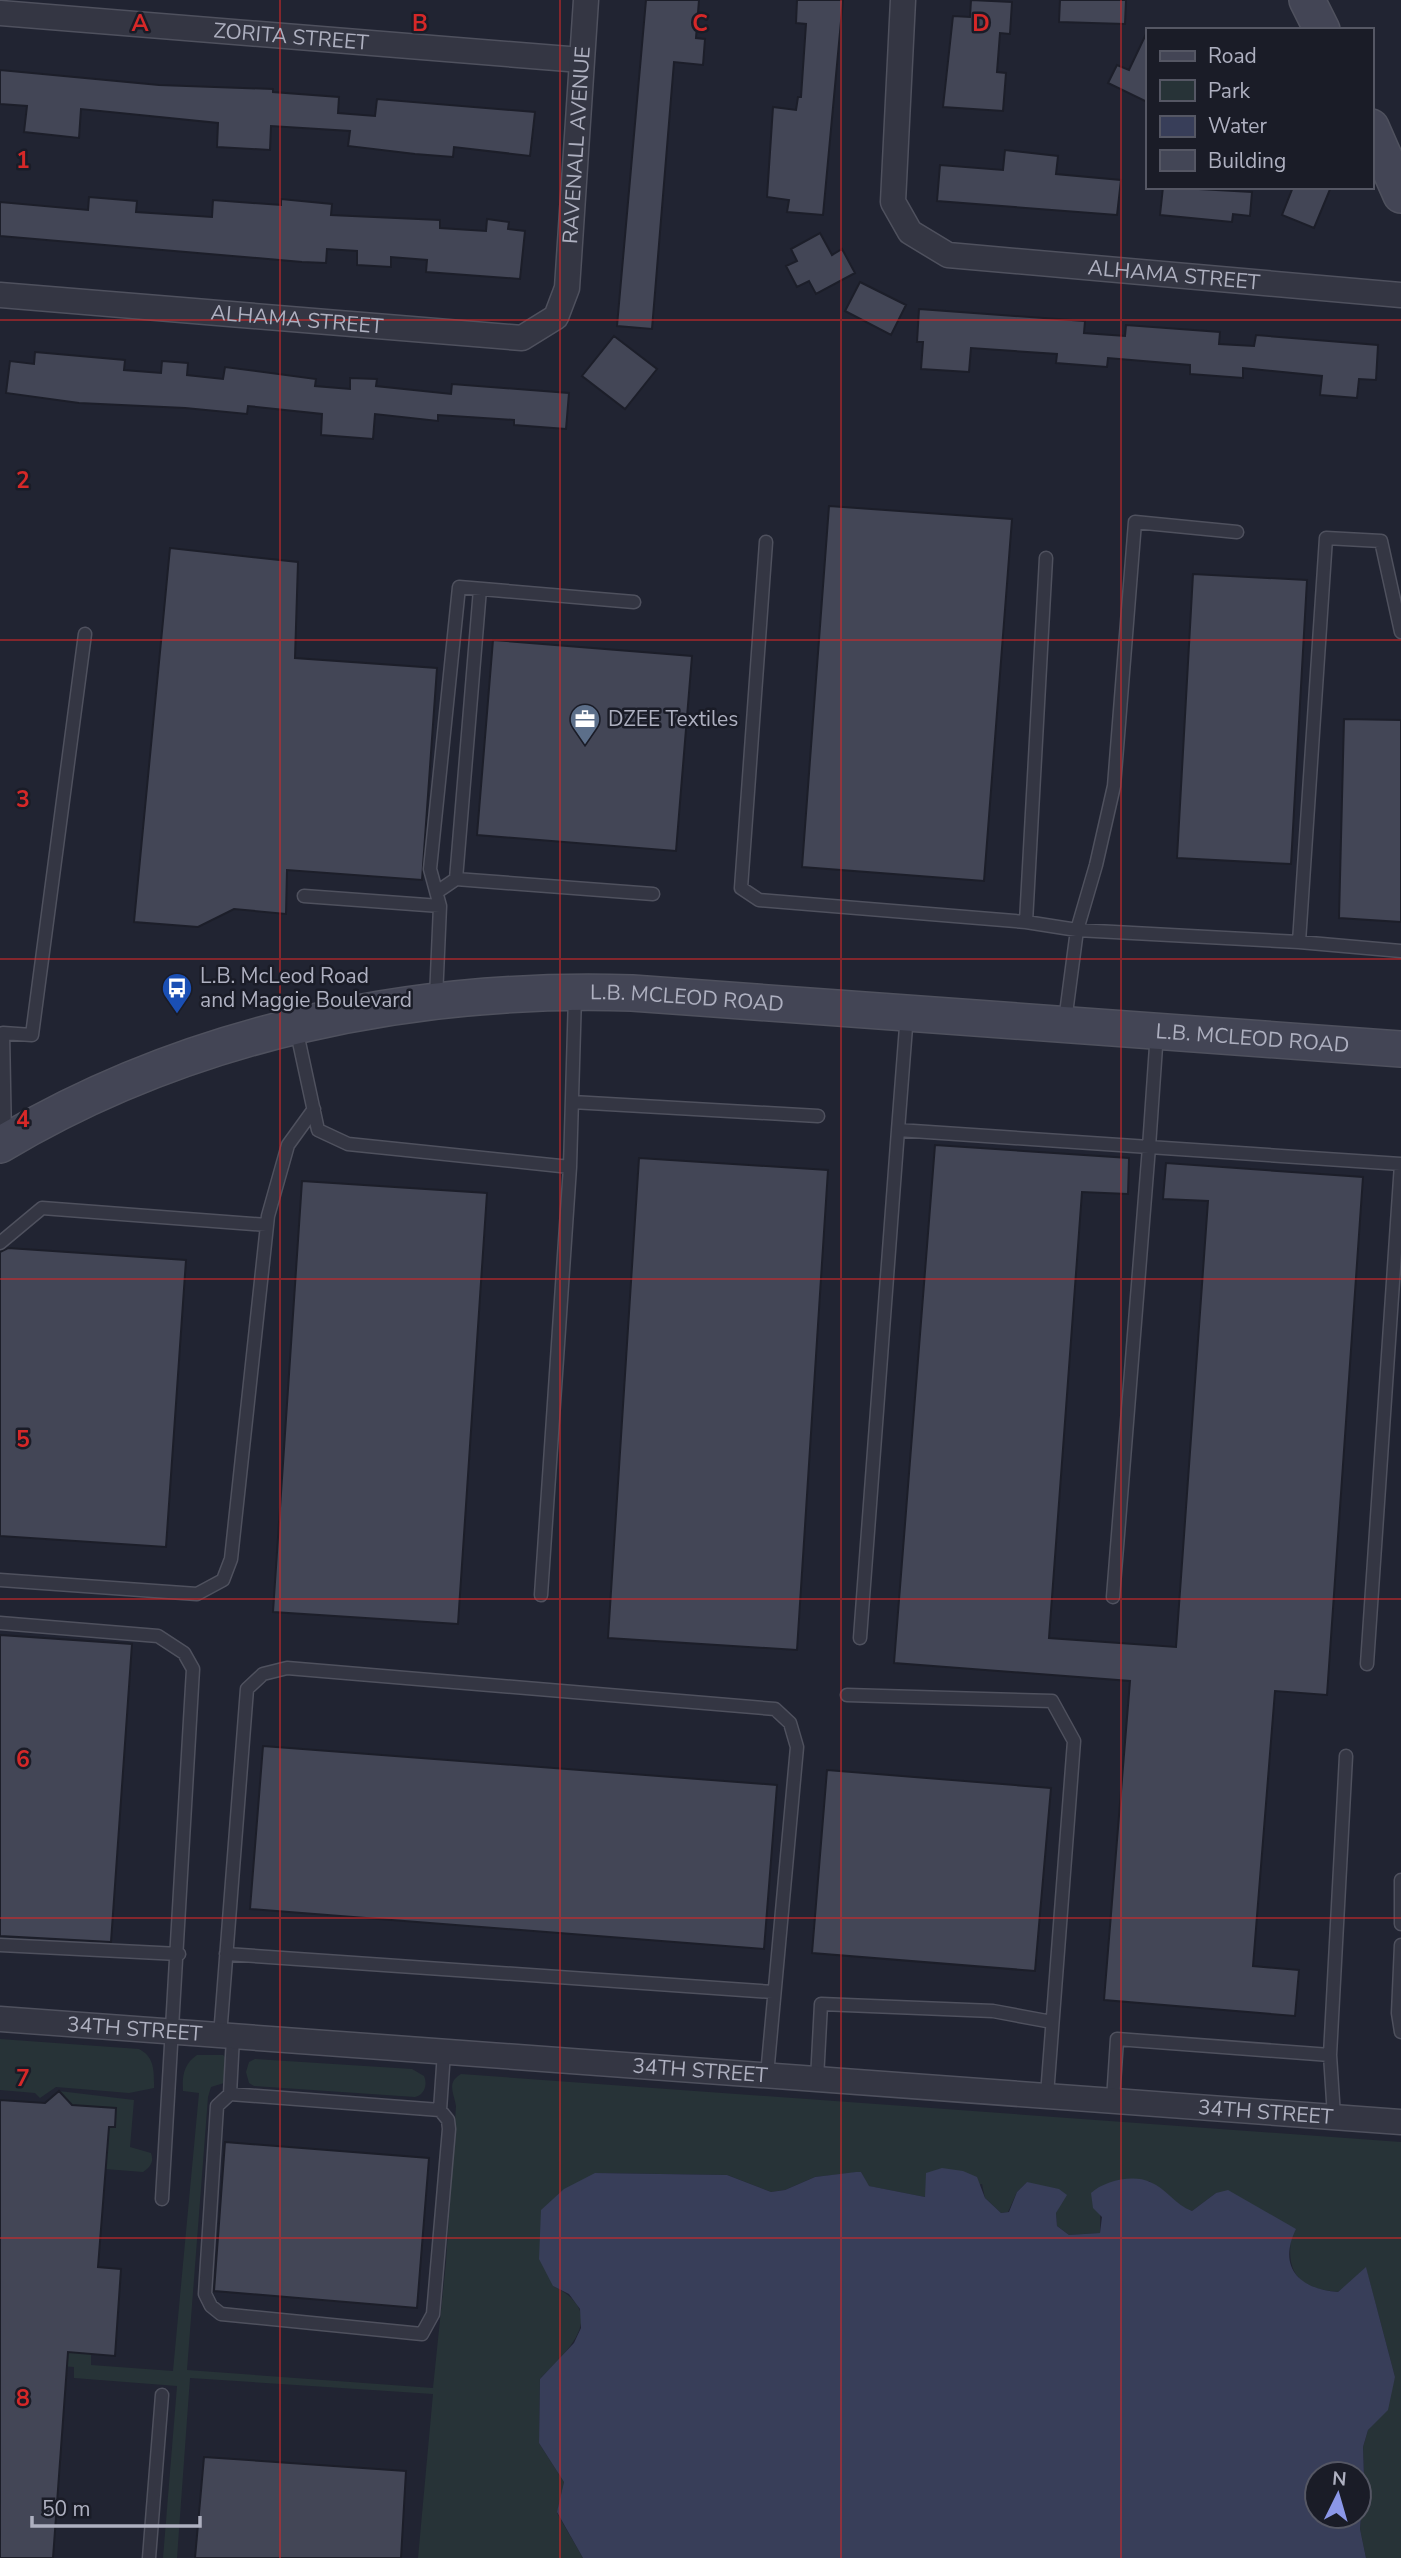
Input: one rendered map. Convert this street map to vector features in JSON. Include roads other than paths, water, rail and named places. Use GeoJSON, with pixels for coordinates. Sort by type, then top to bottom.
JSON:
{"type":"FeatureCollection","features":[{"type":"Feature","properties":{"kind":"street","name":"RAVENALL AVENUE"},"geometry":{"type":"LineString","coordinates":[[566,288],[586,0]]}},
{"type":"Feature","properties":{"kind":"street","name":"ALHAMA STREET"},"geometry":{"type":"LineString","coordinates":[[903,0],[893,202],[910,232],[947,255],[1401,295]]}},
{"type":"Feature","properties":{"kind":"street"},"geometry":{"type":"LineString","coordinates":[[1307,0],[1321,28]]}},
{"type":"Feature","properties":{"kind":"street","name":"ZORITA STREET"},"geometry":{"type":"LineString","coordinates":[[0,13],[581,60]]}},
{"type":"Feature","properties":{"kind":"street"},"geometry":{"type":"LineString","coordinates":[[1373,132],[1401,195]]}},
{"type":"Feature","properties":{"kind":"street","name":"ALHAMA STREET"},"geometry":{"type":"LineString","coordinates":[[0,295],[522,338],[556,317],[566,288]]}},
{"type":"Feature","properties":{"kind":"street","name":"L.B. MCLEOD ROAD"},"geometry":{"type":"LineString","coordinates":[[2,1144],[57,1113],[157,1069],[295,1024],[395,1005],[575,991],[1401,1049]]}},
{"type":"Feature","properties":{"kind":"street","name":"34TH STREET"},"geometry":{"type":"LineString","coordinates":[[0,2019],[1401,2122]]}},
{"type":"Feature","properties":{"kind":"lane"},"geometry":{"type":"LineString","coordinates":[[1064,1025],[1077,930],[1096,865],[1114,786],[1135,522],[1237,533]]}},
{"type":"Feature","properties":{"kind":"lane"},"geometry":{"type":"LineString","coordinates":[[1299,942],[1326,538],[1381,541],[1401,632]]}},
{"type":"Feature","properties":{"kind":"lane"},"geometry":{"type":"LineString","coordinates":[[766,542],[741,888],[759,900],[1026,922],[1077,930],[1299,942],[1401,951]]}},
{"type":"Feature","properties":{"kind":"lane"},"geometry":{"type":"LineString","coordinates":[[1026,922],[1045,558]]}},
{"type":"Feature","properties":{"kind":"lane"},"geometry":{"type":"LineString","coordinates":[[435,1002],[440,906],[430,869],[459,587],[634,602]]}},
{"type":"Feature","properties":{"kind":"lane"},"geometry":{"type":"LineString","coordinates":[[456,879],[480,589]]}},
{"type":"Feature","properties":{"kind":"lane"},"geometry":{"type":"LineString","coordinates":[[2,1144],[3,1033],[33,1035],[85,634]]}},
{"type":"Feature","properties":{"kind":"lane"},"geometry":{"type":"LineString","coordinates":[[437,892],[456,879],[653,894]]}},
{"type":"Feature","properties":{"kind":"lane"},"geometry":{"type":"LineString","coordinates":[[304,897],[440,906]]}},
{"type":"Feature","properties":{"kind":"lane"},"geometry":{"type":"LineString","coordinates":[[541,1595],[570,1167],[575,991]]}},
{"type":"Feature","properties":{"kind":"lane"},"geometry":{"type":"LineString","coordinates":[[860,1638],[907,1013]]}},
{"type":"Feature","properties":{"kind":"lane"},"geometry":{"type":"LineString","coordinates":[[295,1024],[318,1130],[348,1144],[570,1167]]}},
{"type":"Feature","properties":{"kind":"lane"},"geometry":{"type":"LineString","coordinates":[[1113,1597],[1157,1031]]}},
{"type":"Feature","properties":{"kind":"lane"},"geometry":{"type":"LineString","coordinates":[[572,1102],[818,1116]]}},
{"type":"Feature","properties":{"kind":"lane"},"geometry":{"type":"LineString","coordinates":[[0,1580],[197,1594],[223,1580],[231,1559],[267,1225],[288,1145],[314,1109]]}},
{"type":"Feature","properties":{"kind":"lane"},"geometry":{"type":"LineString","coordinates":[[898,1130],[1401,1162],[1367,1664]]}},
{"type":"Feature","properties":{"kind":"lane"},"geometry":{"type":"LineString","coordinates":[[0,1243],[42,1208],[267,1225]]}},
{"type":"Feature","properties":{"kind":"lane"},"geometry":{"type":"LineString","coordinates":[[0,1623],[139,1632],[158,1636],[173,1643],[184,1653],[193,1669],[179,1954],[162,2199]]}},
{"type":"Feature","properties":{"kind":"lane"},"geometry":{"type":"LineString","coordinates":[[230,2094],[226,2037],[226,1954],[247,1689],[262,1674],[286,1668],[775,1709],[790,1723],[797,1747],[767,2076]]}},
{"type":"Feature","properties":{"kind":"lane"},"geometry":{"type":"LineString","coordinates":[[847,1695],[1052,1701],[1074,1741],[1047,2095]]}},
{"type":"Feature","properties":{"kind":"lane"},"geometry":{"type":"LineString","coordinates":[[1334,2116],[1330,2055],[1346,1756]]}},
{"type":"Feature","properties":{"kind":"lane"},"geometry":{"type":"LineString","coordinates":[[1401,1880],[1401,1923]]}},
{"type":"Feature","properties":{"kind":"lane"},"geometry":{"type":"LineString","coordinates":[[0,1945],[179,1954]]}},
{"type":"Feature","properties":{"kind":"lane"},"geometry":{"type":"LineString","coordinates":[[1401,1945],[1398,2013],[1401,2032]]}},
{"type":"Feature","properties":{"kind":"lane"},"geometry":{"type":"LineString","coordinates":[[226,1954],[774,1992]]}},
{"type":"Feature","properties":{"kind":"lane"},"geometry":{"type":"LineString","coordinates":[[817,2079],[821,2004],[993,2011],[1052,2022]]}},
{"type":"Feature","properties":{"kind":"lane"},"geometry":{"type":"LineString","coordinates":[[1113,2100],[1117,2039],[1330,2055]]}},
{"type":"Feature","properties":{"kind":"lane"},"geometry":{"type":"LineString","coordinates":[[440,2110],[230,2094],[217,2106],[205,2294],[211,2306],[220,2314],[422,2334],[433,2314],[449,2129],[440,2110],[444,2052]]}},
{"type":"Feature","properties":{"kind":"lane"},"geometry":{"type":"LineString","coordinates":[[149,2558],[162,2395]]}},
{"type":"Feature","properties":{"kind":"water"},"geometry":{"type":"Polygon","coordinates":[[[942,2168],[963,2171],[977,2177],[985,2198],[1001,2213],[1009,2212],[1017,2192],[1027,2182],[1059,2189],[1067,2195],[1056,2213],[1057,2226],[1069,2235],[1100,2233],[1102,2217],[1093,2208],[1091,2193],[1111,2182],[1135,2179],[1150,2182],[1192,2211],[1216,2193],[1228,2190],[1296,2229],[1289,2255],[1291,2265],[1303,2281],[1338,2292],[1366,2267],[1395,2377],[1388,2410],[1368,2430],[1363,2447],[1363,2460],[1303,2460],[1303,2530],[1360,2530],[1366,2558],[583,2558],[557,2512],[564,2482],[539,2443],[540,2379],[574,2343],[581,2328],[580,2309],[569,2294],[553,2286],[539,2259],[541,2210],[564,2189],[595,2173],[727,2175],[771,2192],[785,2190],[815,2177],[861,2172],[869,2186],[925,2197],[926,2173],[942,2168]]]}},
{"type":"Feature","properties":{"kind":"place","name":"DZEE Textiles"},"geometry":{"type":"Point","coordinates":[585,746]}},
{"type":"Feature","properties":{"kind":"place","name":"L.B. McLeod Road and Maggie Boulevard"},"geometry":{"type":"Point","coordinates":[177,1015]}}]}
